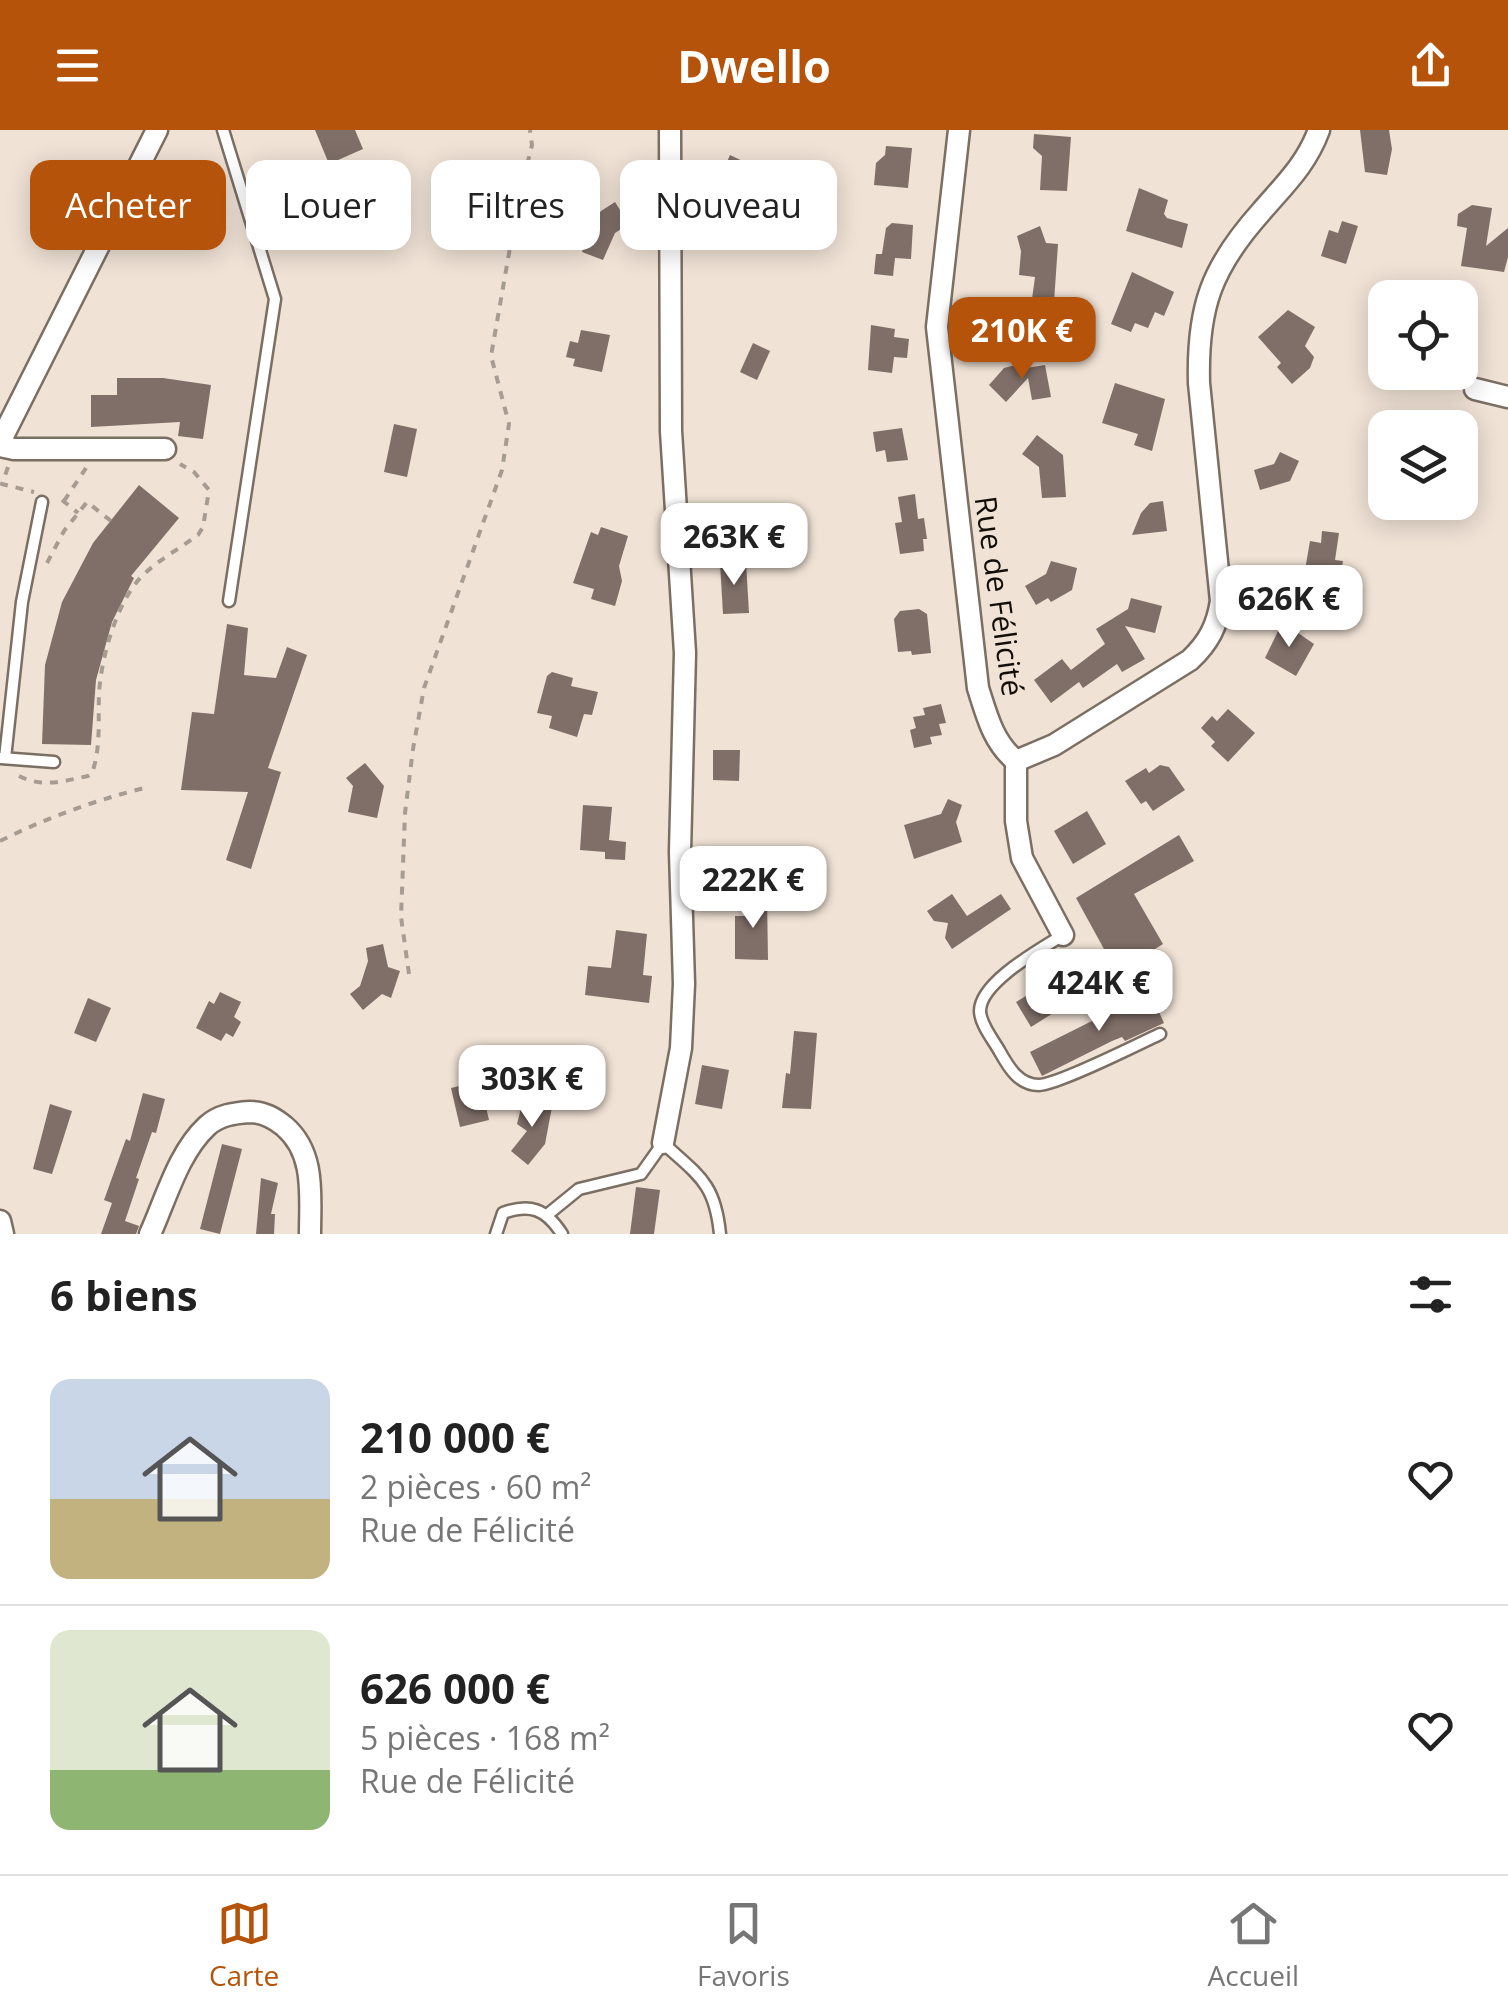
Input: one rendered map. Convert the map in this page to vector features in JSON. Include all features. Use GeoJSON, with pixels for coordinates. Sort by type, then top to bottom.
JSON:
{"type":"FeatureCollection","features":[{"type":"Feature","properties":{"kind":"street"},"geometry":{"type":"LineString","coordinates":[[158,130],[0,444],[170,456]]}},
{"type":"Feature","properties":{"kind":"street"},"geometry":{"type":"LineString","coordinates":[[663,1143],[681,1048],[684,984],[680,852],[684,653],[671,431],[670,130]]}},
{"type":"Feature","properties":{"kind":"street","name":"Rue de Félicité"},"geometry":{"type":"LineString","coordinates":[[959,130],[937,327],[978,688],[990,727],[1003,750],[1016,761]]}},
{"type":"Feature","properties":{"kind":"street"},"geometry":{"type":"LineString","coordinates":[[1063,935],[1022,858],[1016,821],[1016,761],[1054,745],[1190,660],[1217,626],[1222,601],[1199,383],[1202,312],[1212,279],[1260,213],[1295,177],[1310,155],[1319,130]]}},
{"type":"Feature","properties":{"kind":"street"},"geometry":{"type":"LineString","coordinates":[[1478,390],[1508,397]]}},
{"type":"Feature","properties":{"kind":"street"},"geometry":{"type":"LineString","coordinates":[[150,1234],[190,1146],[210,1123],[232,1113],[258,1112],[284,1126],[303,1150],[310,1177],[310,1234]]}},
{"type":"Feature","properties":{"kind":"street"},"geometry":{"type":"LineString","coordinates":[[0,1221],[4,1234]]}},
{"type":"Feature","properties":{"kind":"lane"},"geometry":{"type":"LineString","coordinates":[[223,130],[275,299],[229,601]]}},
{"type":"Feature","properties":{"kind":"lane"},"geometry":{"type":"LineString","coordinates":[[42,502],[22,602],[3,758],[54,762]]}},
{"type":"Feature","properties":{"kind":"lane"},"geometry":{"type":"LineString","coordinates":[[1063,935],[1006,974],[981,1004],[980,1016],[1009,1068],[1022,1081],[1046,1084],[1160,1034]]}},
{"type":"Feature","properties":{"kind":"lane"},"geometry":{"type":"LineString","coordinates":[[548,1215],[579,1189],[642,1174],[663,1143],[701,1178],[717,1204],[720,1234]]}},
{"type":"Feature","properties":{"kind":"lane"},"geometry":{"type":"LineString","coordinates":[[496,1234],[502,1214],[520,1206],[548,1215],[562,1234]]}},
{"type":"Feature","properties":{"kind":"path"},"geometry":{"type":"LineString","coordinates":[[409,974],[402,917],[405,813],[413,749],[424,688],[502,470],[509,424],[492,356],[518,202],[532,145],[530,130]]}},
{"type":"Feature","properties":{"kind":"path"},"geometry":{"type":"LineString","coordinates":[[10,773],[39,784],[88,776],[92,772],[99,734],[102,671],[130,592],[150,570],[198,535],[203,527],[209,495],[206,484],[170,456]]}},
{"type":"Feature","properties":{"kind":"path"},"geometry":{"type":"LineString","coordinates":[[64,501],[85,469],[96,464]]}},
{"type":"Feature","properties":{"kind":"path"},"geometry":{"type":"LineString","coordinates":[[48,563],[64,531],[88,502],[111,521]]}},
{"type":"Feature","properties":{"kind":"path"},"geometry":{"type":"LineString","coordinates":[[0,841],[41,820],[148,787]]}},
{"type":"Feature","properties":{"kind":"building"},"geometry":{"type":"Polygon","coordinates":[[[315,130],[355,130],[363,149],[338,160],[327,160],[315,130]]]}},
{"type":"Feature","properties":{"kind":"building"},"geometry":{"type":"Polygon","coordinates":[[[1360,130],[1389,130],[1392,149],[1387,175],[1365,172],[1360,130]]]}},
{"type":"Feature","properties":{"kind":"building"},"geometry":{"type":"Polygon","coordinates":[[[1034,134],[1071,137],[1067,191],[1040,190],[1042,156],[1033,148],[1034,134]]]}},
{"type":"Feature","properties":{"kind":"building"},"geometry":{"type":"Polygon","coordinates":[[[886,146],[912,148],[908,188],[874,185],[876,163],[885,155],[886,146]]]}},
{"type":"Feature","properties":{"kind":"building"},"geometry":{"type":"Polygon","coordinates":[[[1139,188],[1168,200],[1164,214],[1167,218],[1188,224],[1182,248],[1126,231],[1139,188]]]}},
{"type":"Feature","properties":{"kind":"building"},"geometry":{"type":"Polygon","coordinates":[[[615,202],[620,210],[620,230],[603,260],[582,252],[600,250],[601,211],[615,202]]]}},
{"type":"Feature","properties":{"kind":"building"},"geometry":{"type":"Polygon","coordinates":[[[1472,205],[1492,208],[1486,246],[1508,228],[1504,272],[1461,266],[1467,228],[1457,226],[1458,214],[1472,205]]]}},
{"type":"Feature","properties":{"kind":"building"},"geometry":{"type":"Polygon","coordinates":[[[1342,221],[1358,226],[1346,264],[1321,256],[1329,230],[1338,233],[1342,221]]]}},
{"type":"Feature","properties":{"kind":"building"},"geometry":{"type":"Polygon","coordinates":[[[892,223],[913,225],[911,259],[895,258],[893,276],[874,274],[876,254],[882,254],[886,228],[892,223]]]}},
{"type":"Feature","properties":{"kind":"building"},"geometry":{"type":"Polygon","coordinates":[[[1040,226],[1046,243],[1058,244],[1054,302],[1032,299],[1035,277],[1019,275],[1021,251],[1017,236],[1040,226]]]}},
{"type":"Feature","properties":{"kind":"building"},"geometry":{"type":"Polygon","coordinates":[[[1132,272],[1174,292],[1164,316],[1155,312],[1148,328],[1135,323],[1131,332],[1111,324],[1132,272]]]}},
{"type":"Feature","properties":{"kind":"building"},"geometry":{"type":"Polygon","coordinates":[[[1288,310],[1315,327],[1305,346],[1314,357],[1310,368],[1292,384],[1277,367],[1281,363],[1258,337],[1288,310]]]}},
{"type":"Feature","properties":{"kind":"building"},"geometry":{"type":"Polygon","coordinates":[[[871,325],[895,329],[894,337],[909,339],[907,358],[894,357],[892,373],[868,370],[871,325]]]}},
{"type":"Feature","properties":{"kind":"building"},"geometry":{"type":"Polygon","coordinates":[[[581,330],[610,335],[602,372],[573,366],[575,359],[566,357],[570,341],[578,343],[581,330]]]}},
{"type":"Feature","properties":{"kind":"building"},"geometry":{"type":"Polygon","coordinates":[[[753,343],[770,351],[757,380],[740,372],[753,343]]]}},
{"type":"Feature","properties":{"kind":"building"},"geometry":{"type":"Polygon","coordinates":[[[1019,364],[1020,369],[1045,365],[1051,397],[1032,400],[1028,378],[1006,402],[989,385],[1004,368],[1019,364]]]}},
{"type":"Feature","properties":{"kind":"building"},"geometry":{"type":"Polygon","coordinates":[[[117,378],[163,378],[211,385],[203,439],[178,436],[180,422],[91,427],[91,395],[117,395],[117,378]]]}},
{"type":"Feature","properties":{"kind":"building"},"geometry":{"type":"Polygon","coordinates":[[[1115,383],[1165,399],[1152,451],[1134,445],[1138,434],[1102,423],[1115,383]]]}},
{"type":"Feature","properties":{"kind":"building"},"geometry":{"type":"Polygon","coordinates":[[[394,424],[417,429],[407,477],[384,472],[394,424]]]}},
{"type":"Feature","properties":{"kind":"building"},"geometry":{"type":"Polygon","coordinates":[[[902,428],[908,460],[887,462],[885,450],[876,452],[873,432],[902,428]]]}},
{"type":"Feature","properties":{"kind":"building"},"geometry":{"type":"Polygon","coordinates":[[[1037,435],[1063,455],[1066,497],[1042,498],[1039,467],[1022,454],[1037,435]]]}},
{"type":"Feature","properties":{"kind":"building"},"geometry":{"type":"Polygon","coordinates":[[[1280,452],[1299,461],[1290,481],[1260,490],[1254,470],[1274,464],[1280,452]]]}},
{"type":"Feature","properties":{"kind":"building"},"geometry":{"type":"Polygon","coordinates":[[[139,485],[179,518],[131,576],[134,578],[112,622],[96,680],[91,745],[42,744],[45,665],[62,602],[93,543],[139,485]]]}},
{"type":"Feature","properties":{"kind":"building"},"geometry":{"type":"Polygon","coordinates":[[[915,494],[918,519],[924,518],[924,551],[900,554],[895,523],[902,522],[898,497],[915,494]]]}},
{"type":"Feature","properties":{"kind":"building"},"geometry":{"type":"Polygon","coordinates":[[[1163,501],[1167,531],[1132,535],[1150,503],[1163,501]]]}},
{"type":"Feature","properties":{"kind":"building"},"geometry":{"type":"Polygon","coordinates":[[[601,527],[628,536],[619,566],[622,581],[615,606],[591,599],[594,589],[573,583],[591,532],[598,535],[601,527]]]}},
{"type":"Feature","properties":{"kind":"building"},"geometry":{"type":"Polygon","coordinates":[[[1322,531],[1339,533],[1335,560],[1343,561],[1339,585],[1308,581],[1309,570],[1305,570],[1310,541],[1321,543],[1322,531]]]}},
{"type":"Feature","properties":{"kind":"building"},"geometry":{"type":"Polygon","coordinates":[[[1051,561],[1077,568],[1072,590],[1036,605],[1025,586],[1046,574],[1051,561]]]}},
{"type":"Feature","properties":{"kind":"building"},"geometry":{"type":"Polygon","coordinates":[[[746,562],[749,613],[723,614],[720,563],[746,562]]]}},
{"type":"Feature","properties":{"kind":"building"},"geometry":{"type":"Polygon","coordinates":[[[1131,598],[1162,606],[1155,633],[1125,626],[1145,659],[1122,672],[1117,664],[1083,688],[1079,682],[1051,703],[1034,680],[1062,659],[1071,670],[1105,644],[1096,629],[1128,609],[1131,598]]]}},
{"type":"Feature","properties":{"kind":"building"},"geometry":{"type":"Polygon","coordinates":[[[919,609],[927,614],[931,653],[898,652],[894,619],[900,611],[919,609]]]}},
{"type":"Feature","properties":{"kind":"building"},"geometry":{"type":"Polygon","coordinates":[[[227,624],[248,628],[244,675],[276,678],[287,647],[307,655],[268,768],[281,772],[251,869],[226,860],[248,792],[181,790],[192,712],[214,714],[227,624]]]}},
{"type":"Feature","properties":{"kind":"building"},"geometry":{"type":"Polygon","coordinates":[[[1288,626],[1314,644],[1296,676],[1265,658],[1279,629],[1288,626]]]}},
{"type":"Feature","properties":{"kind":"building"},"geometry":{"type":"Polygon","coordinates":[[[552,672],[573,678],[571,686],[598,692],[592,715],[584,714],[577,737],[549,728],[552,716],[537,713],[547,676],[552,672]]]}},
{"type":"Feature","properties":{"kind":"building"},"geometry":{"type":"Polygon","coordinates":[[[941,704],[946,723],[939,724],[942,735],[930,737],[932,744],[914,748],[910,730],[916,728],[913,717],[925,715],[923,708],[941,704]]]}},
{"type":"Feature","properties":{"kind":"building"},"geometry":{"type":"Polygon","coordinates":[[[1228,709],[1255,733],[1228,762],[1211,746],[1215,742],[1201,728],[1212,716],[1217,721],[1228,709]]]}},
{"type":"Feature","properties":{"kind":"building"},"geometry":{"type":"Polygon","coordinates":[[[713,750],[740,750],[739,781],[713,780],[713,750]]]}},
{"type":"Feature","properties":{"kind":"building"},"geometry":{"type":"Polygon","coordinates":[[[365,763],[384,786],[377,818],[348,812],[353,786],[346,778],[365,763]]]}},
{"type":"Feature","properties":{"kind":"building"},"geometry":{"type":"Polygon","coordinates":[[[1160,765],[1169,767],[1185,790],[1153,811],[1146,801],[1141,804],[1125,781],[1146,768],[1149,773],[1160,765]]]}},
{"type":"Feature","properties":{"kind":"building"},"geometry":{"type":"Polygon","coordinates":[[[948,799],[962,805],[956,822],[962,842],[914,859],[904,825],[941,814],[948,799]]]}},
{"type":"Feature","properties":{"kind":"building"},"geometry":{"type":"Polygon","coordinates":[[[583,805],[612,807],[609,840],[626,842],[625,860],[605,859],[605,852],[580,850],[583,805]]]}},
{"type":"Feature","properties":{"kind":"building"},"geometry":{"type":"Polygon","coordinates":[[[1087,811],[1106,844],[1073,864],[1054,831],[1087,811]]]}},
{"type":"Feature","properties":{"kind":"building"},"geometry":{"type":"Polygon","coordinates":[[[1179,835],[1194,861],[1134,894],[1163,944],[1031,1027],[1016,1002],[1104,949],[1076,898],[1179,835]]]}},
{"type":"Feature","properties":{"kind":"building"},"geometry":{"type":"Polygon","coordinates":[[[952,894],[967,916],[1001,894],[1011,909],[952,949],[945,938],[948,923],[934,921],[927,911],[952,894]]]}},
{"type":"Feature","properties":{"kind":"building"},"geometry":{"type":"Polygon","coordinates":[[[749,896],[767,896],[768,960],[735,959],[735,916],[749,916],[749,896]]]}},
{"type":"Feature","properties":{"kind":"building"},"geometry":{"type":"Polygon","coordinates":[[[616,930],[647,934],[643,975],[652,976],[649,1003],[585,995],[588,966],[611,968],[616,930]]]}},
{"type":"Feature","properties":{"kind":"building"},"geometry":{"type":"Polygon","coordinates":[[[383,944],[388,967],[400,971],[391,998],[382,994],[363,1010],[350,994],[360,986],[368,961],[366,948],[383,944]]]}},
{"type":"Feature","properties":{"kind":"building"},"geometry":{"type":"Polygon","coordinates":[[[220,992],[241,1002],[234,1017],[241,1022],[233,1037],[226,1033],[221,1041],[196,1028],[209,1001],[214,1004],[220,992]]]}},
{"type":"Feature","properties":{"kind":"building"},"geometry":{"type":"Polygon","coordinates":[[[1150,992],[1164,1023],[1125,1041],[1122,1037],[1112,1041],[1042,1076],[1030,1052],[1150,992]]]}},
{"type":"Feature","properties":{"kind":"building"},"geometry":{"type":"Polygon","coordinates":[[[88,998],[111,1008],[96,1042],[74,1033],[88,998]]]}},
{"type":"Feature","properties":{"kind":"building"},"geometry":{"type":"Polygon","coordinates":[[[794,1031],[817,1033],[811,1109],[782,1108],[794,1031]]]}},
{"type":"Feature","properties":{"kind":"building"},"geometry":{"type":"Polygon","coordinates":[[[702,1065],[729,1070],[722,1109],[695,1104],[702,1065]]]}},
{"type":"Feature","properties":{"kind":"building"},"geometry":{"type":"Polygon","coordinates":[[[480,1081],[489,1120],[460,1127],[451,1088],[480,1081]]]}},
{"type":"Feature","properties":{"kind":"building"},"geometry":{"type":"Polygon","coordinates":[[[143,1093],[165,1099],[125,1221],[139,1226],[136,1234],[101,1234],[112,1203],[104,1200],[126,1139],[130,1141],[143,1093]]]}},
{"type":"Feature","properties":{"kind":"building"},"geometry":{"type":"Polygon","coordinates":[[[523,1100],[552,1107],[545,1144],[528,1165],[511,1151],[527,1131],[517,1124],[523,1100]]]}},
{"type":"Feature","properties":{"kind":"building"},"geometry":{"type":"Polygon","coordinates":[[[50,1104],[72,1111],[52,1174],[33,1169],[50,1104]]]}},
{"type":"Feature","properties":{"kind":"building"},"geometry":{"type":"Polygon","coordinates":[[[222,1144],[242,1149],[220,1234],[200,1229],[222,1144]]]}},
{"type":"Feature","properties":{"kind":"building"},"geometry":{"type":"Polygon","coordinates":[[[261,1178],[278,1183],[271,1214],[275,1214],[274,1234],[256,1234],[261,1178]]]}},
{"type":"Feature","properties":{"kind":"building"},"geometry":{"type":"Polygon","coordinates":[[[636,1187],[660,1190],[654,1234],[630,1234],[636,1187]]]}}]}
